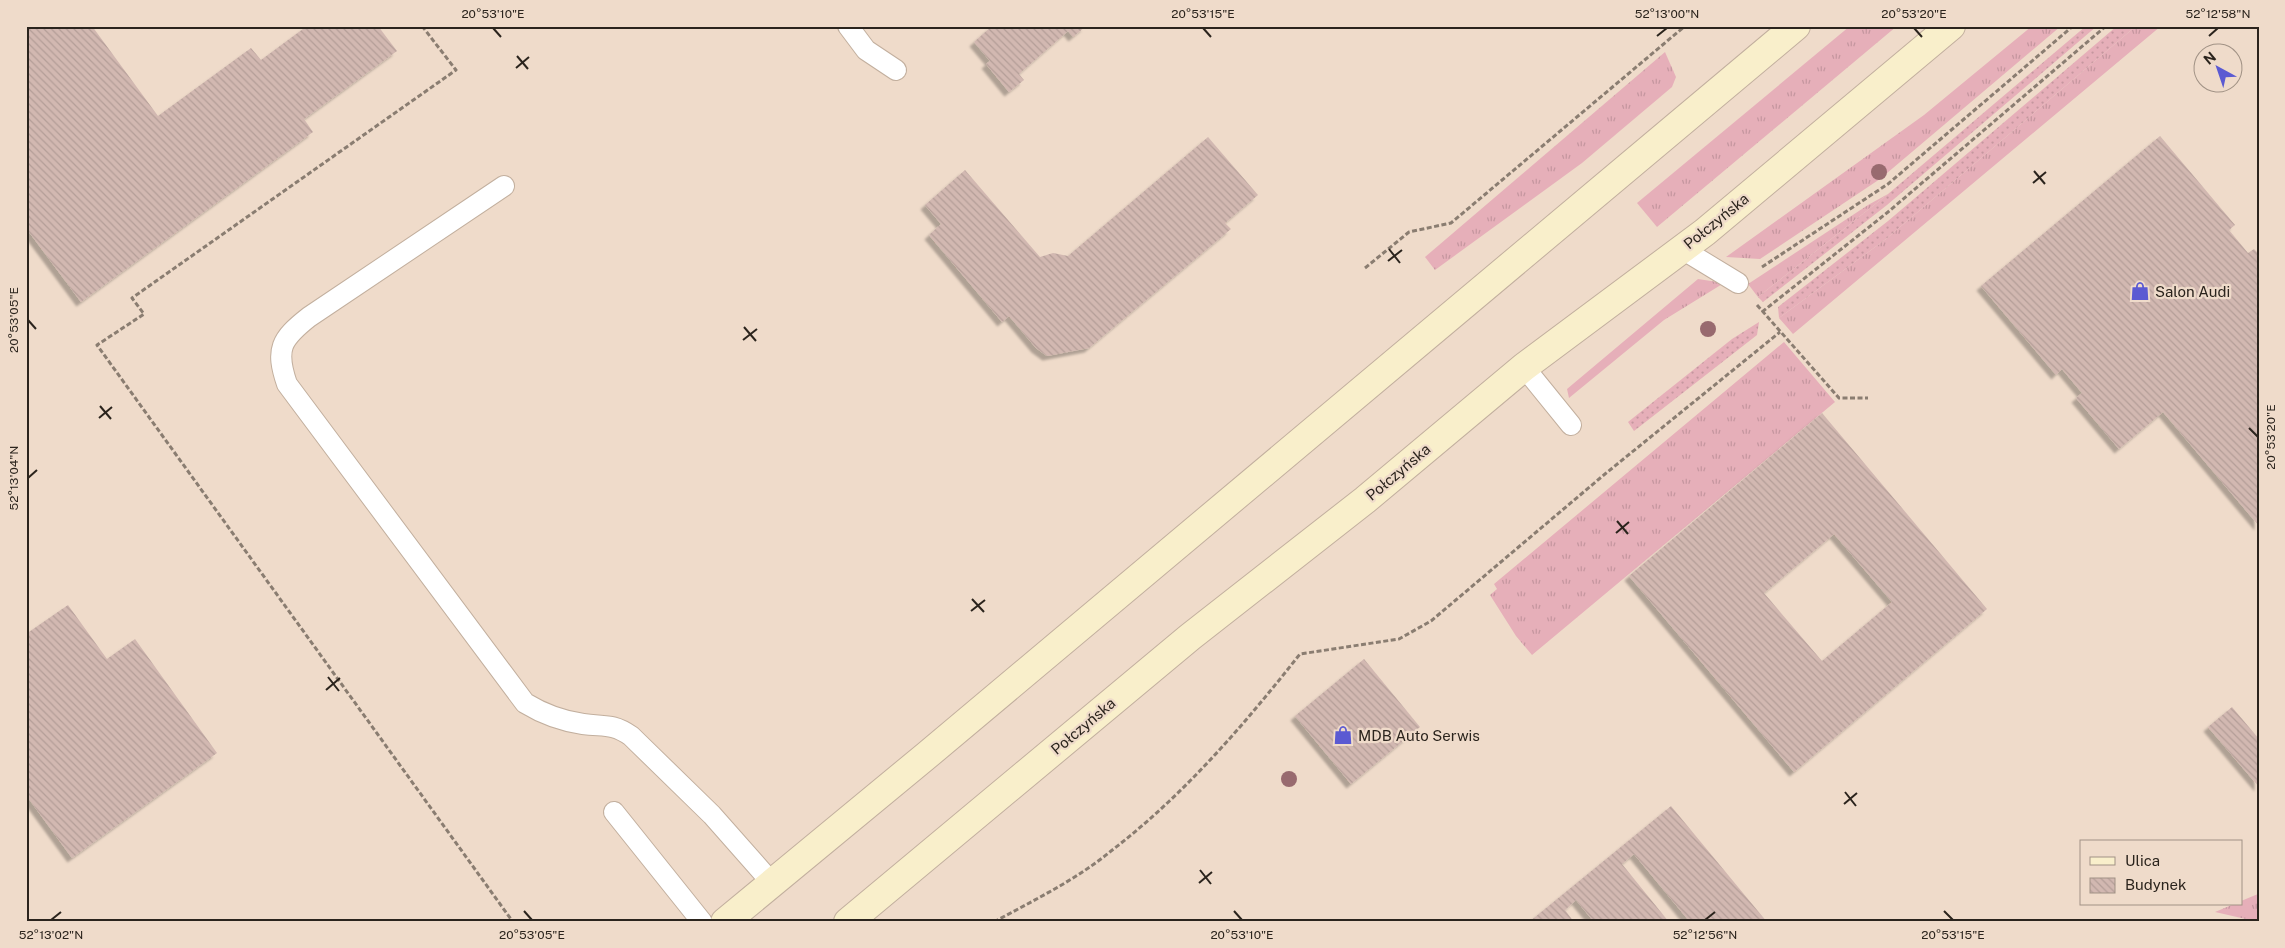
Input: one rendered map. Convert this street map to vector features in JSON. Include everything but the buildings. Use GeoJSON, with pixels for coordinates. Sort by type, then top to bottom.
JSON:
{"type":"FeatureCollection","features":[{"type":"Feature","properties":{"kind":"main road"},"geometry":{"type":"LineString","coordinates":[[725,922],[1796,26]]}},
{"type":"Feature","properties":{"kind":"main road","name":"Połczyńska"},"geometry":{"type":"LineString","coordinates":[[848,922],[1190,637],[1365,500],[1524,367],[1682,249],[1951,26]]}},
{"type":"Feature","properties":{"kind":"lane"},"geometry":{"type":"LineString","coordinates":[[848,26],[866,50],[896,70]]}},
{"type":"Feature","properties":{"kind":"lane"},"geometry":{"type":"LineString","coordinates":[[504,186],[289,332],[282,346],[280,364],[287,384],[525,703],[556,718],[582,724],[617,727],[630,736],[712,815],[772,883]]}},
{"type":"Feature","properties":{"kind":"lane"},"geometry":{"type":"LineString","coordinates":[[1682,249],[1738,283]]}},
{"type":"Feature","properties":{"kind":"lane"},"geometry":{"type":"LineString","coordinates":[[1524,367],[1571,425]]}},
{"type":"Feature","properties":{"kind":"lane"},"geometry":{"type":"LineString","coordinates":[[614,812],[702,922]]}},
{"type":"Feature","properties":{"kind":"path"},"geometry":{"type":"LineString","coordinates":[[1365,268],[1410,232],[1451,223],[1685,26]]}},
{"type":"Feature","properties":{"kind":"path"},"geometry":{"type":"LineString","coordinates":[[1756,270],[1888,184],[2073,26]]}},
{"type":"Feature","properties":{"kind":"path"},"geometry":{"type":"LineString","coordinates":[[1868,398],[1839,398],[1762,312],[1888,212],[2106,26]]}},
{"type":"Feature","properties":{"kind":"path"},"geometry":{"type":"LineString","coordinates":[[994,922],[1058,887],[1111,852],[1197,776],[1258,708],[1300,654],[1399,639],[1431,620],[1605,474],[1780,332]]}},
{"type":"Feature","properties":{"kind":"green space"},"geometry":{"type":"Polygon","coordinates":[[[1850,26],[1897,26],[1657,227],[1637,203],[1850,26]]]}},
{"type":"Feature","properties":{"kind":"green space"},"geometry":{"type":"Polygon","coordinates":[[[2032,26],[2061,26],[1880,179],[1760,259],[1726,257],[1924,115],[2032,26]]]}},
{"type":"Feature","properties":{"kind":"green space"},"geometry":{"type":"Polygon","coordinates":[[[2086,26],[2097,26],[1887,205],[1763,302],[1758,297],[1888,194],[2086,26]]]}},
{"type":"Feature","properties":{"kind":"green space"},"geometry":{"type":"Polygon","coordinates":[[[2117,26],[2136,26],[1886,239],[1779,318],[1778,307],[1888,221],[2117,26]]]}},
{"type":"Feature","properties":{"kind":"green space"},"geometry":{"type":"Polygon","coordinates":[[[2136,26],[2161,26],[1793,334],[1779,318],[1886,239],[2136,26]]]}},
{"type":"Feature","properties":{"kind":"green space"},"geometry":{"type":"Polygon","coordinates":[[[1665,52],[1676,77],[1672,87],[1582,163],[1435,270],[1425,257],[1665,52]]]}},
{"type":"Feature","properties":{"kind":"green space"},"geometry":{"type":"Polygon","coordinates":[[[1888,194],[1758,297],[1748,284],[1868,205],[1888,194]]]}},
{"type":"Feature","properties":{"kind":"green space"},"geometry":{"type":"Polygon","coordinates":[[[1698,279],[1724,283],[1664,320],[1569,398],[1567,389],[1698,279]]]}},
{"type":"Feature","properties":{"kind":"green space"},"geometry":{"type":"Polygon","coordinates":[[[1759,322],[1757,335],[1634,431],[1628,422],[1732,339],[1759,322]]]}},
{"type":"Feature","properties":{"kind":"green space"},"geometry":{"type":"Polygon","coordinates":[[[1784,342],[1835,402],[1532,655],[1516,636],[1490,595],[1497,589],[1494,584],[1784,342]]]}},
{"type":"Feature","properties":{"kind":"green space"},"geometry":{"type":"Polygon","coordinates":[[[2258,894],[2259,922],[2215,912],[2229,906],[2242,906],[2242,901],[2258,894]]]}},
{"type":"Feature","properties":{"kind":"place","name":"Salon Audi"},"geometry":{"type":"Point","coordinates":[2140,291]}},
{"type":"Feature","properties":{"kind":"place","name":"MDB Auto Serwis"},"geometry":{"type":"Point","coordinates":[1343,735]}}]}
